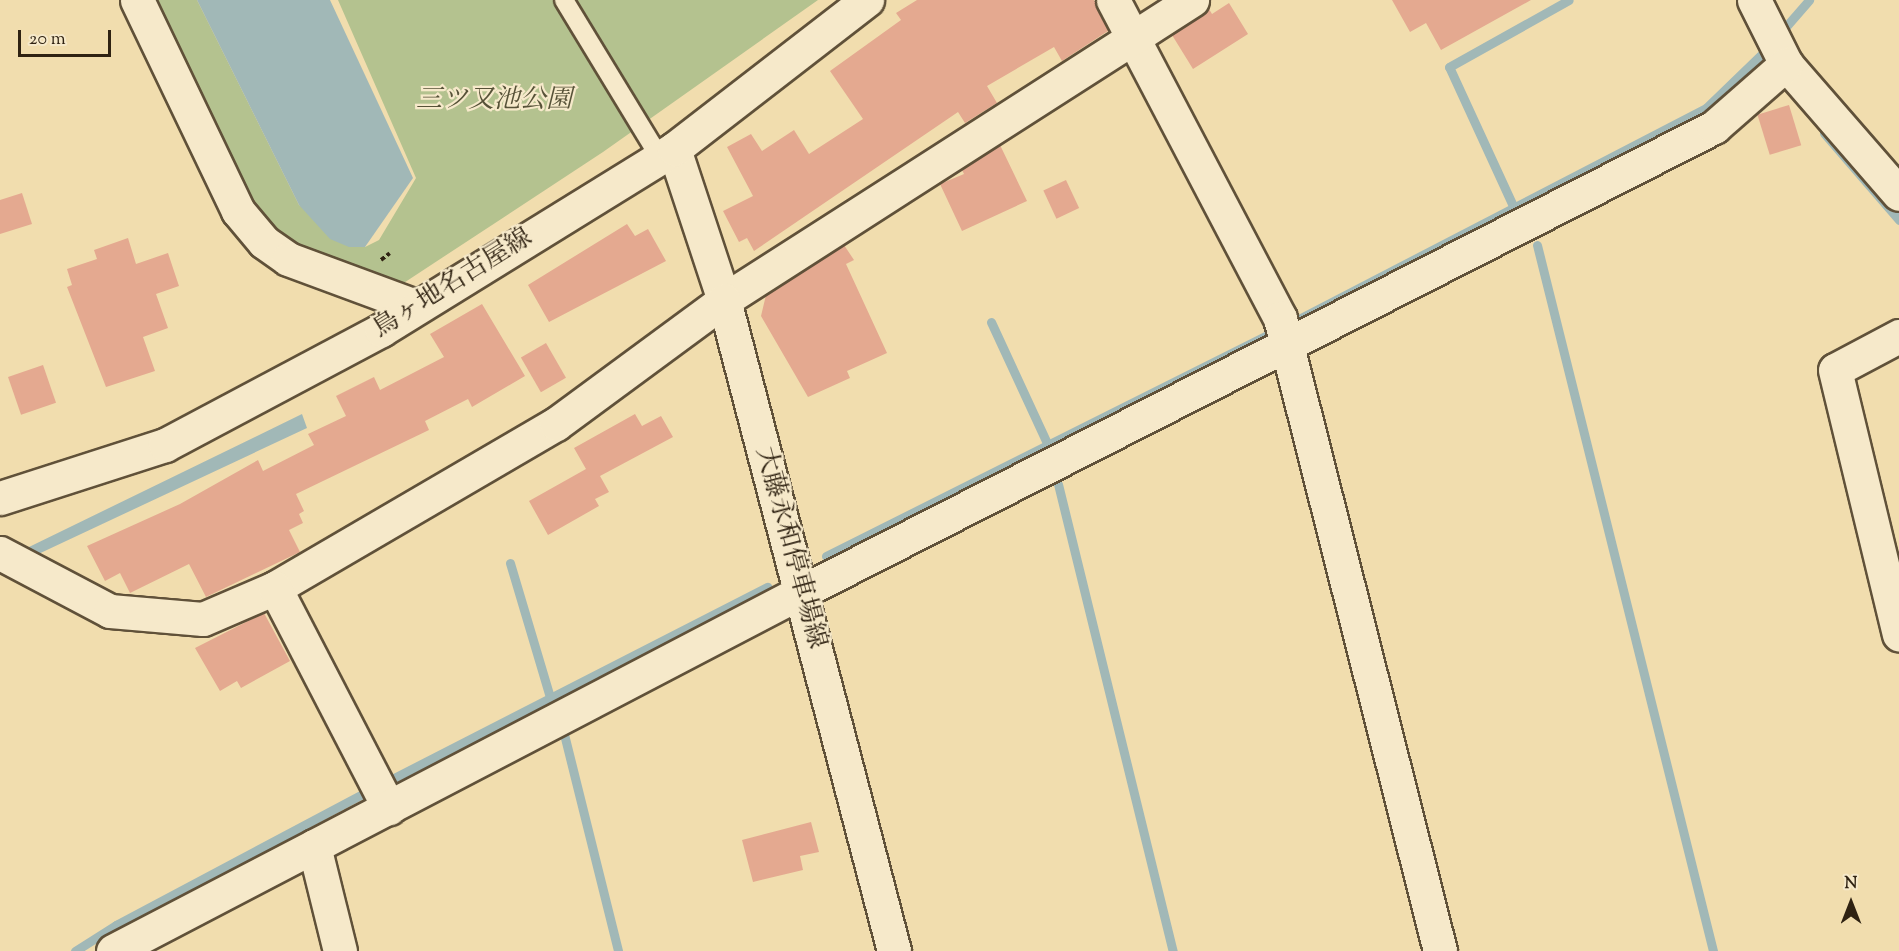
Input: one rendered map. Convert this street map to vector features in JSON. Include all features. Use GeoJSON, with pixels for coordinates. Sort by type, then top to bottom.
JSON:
{"type":"FeatureCollection","features":[{"type":"Feature","properties":{"kind":"street"},"geometry":{"type":"LineString","coordinates":[[137,0],[238,211],[264,242],[288,259],[415,306]]}},
{"type":"Feature","properties":{"kind":"street"},"geometry":{"type":"LineString","coordinates":[[1113,0],[1136,38],[1280,318],[1440,951]]}},
{"type":"Feature","properties":{"kind":"street"},"geometry":{"type":"LineString","coordinates":[[0,553],[111,611],[203,619],[275,588],[556,424],[724,300],[1192,0]]}},
{"type":"Feature","properties":{"kind":"street"},"geometry":{"type":"LineString","coordinates":[[1754,0],[1786,64],[1899,194]]}},
{"type":"Feature","properties":{"kind":"street","name":"鳥ヶ地名古屋線"},"geometry":{"type":"LineString","coordinates":[[0,498],[165,445],[276,388],[667,153],[859,2]]}},
{"type":"Feature","properties":{"kind":"street"},"geometry":{"type":"LineString","coordinates":[[113,951],[801,592],[1714,127],[1786,64]]}},
{"type":"Feature","properties":{"kind":"street","name":"大藤永和停車場線"},"geometry":{"type":"LineString","coordinates":[[667,153],[724,300],[894,951]]}},
{"type":"Feature","properties":{"kind":"street"},"geometry":{"type":"LineString","coordinates":[[1899,336],[1835,370],[1899,634]]}},
{"type":"Feature","properties":{"kind":"street"},"geometry":{"type":"LineString","coordinates":[[275,588],[389,808]]}},
{"type":"Feature","properties":{"kind":"street"},"geometry":{"type":"LineString","coordinates":[[314,846],[340,951]]}},
{"type":"Feature","properties":{"kind":"lane"},"geometry":{"type":"LineString","coordinates":[[564,0],[667,153]]}},
{"type":"Feature","properties":{"kind":"path"},"geometry":{"type":"LineString","coordinates":[[377,263],[390,253]]}},
{"type":"Feature","properties":{"kind":"green space","name":"三ツ又池公園"},"geometry":{"type":"Polygon","coordinates":[[[144,0],[197,0],[299,205],[365,247],[379,240],[416,178],[338,0],[818,0],[603,152],[390,292],[269,235],[144,0]]]}},
{"type":"Feature","properties":{"kind":"water"},"geometry":{"type":"Polygon","coordinates":[[[197,0],[330,0],[413,178],[365,247],[349,247],[330,239],[299,205],[197,0]]]}},
{"type":"Feature","properties":{"kind":"water"},"geometry":{"type":"Polygon","coordinates":[[[302,414],[307,428],[0,572],[0,555],[29,547],[302,414]]]}},
{"type":"Feature","properties":{"kind":"building"},"geometry":{"type":"Polygon","coordinates":[[[917,0],[1094,0],[1108,31],[1062,61],[1054,47],[987,86],[997,103],[965,123],[958,112],[754,251],[747,238],[739,242],[723,211],[753,196],[727,147],[751,134],[762,151],[794,130],[809,154],[863,119],[830,71],[901,20],[896,13],[917,0]]]}},
{"type":"Feature","properties":{"kind":"building"},"geometry":{"type":"Polygon","coordinates":[[[1392,0],[1531,0],[1441,50],[1426,23],[1410,32],[1392,0]]]}},
{"type":"Feature","properties":{"kind":"building"},"geometry":{"type":"Polygon","coordinates":[[[1229,3],[1248,34],[1193,69],[1172,35],[1209,9],[1212,14],[1229,3]]]}},
{"type":"Feature","properties":{"kind":"building"},"geometry":{"type":"Polygon","coordinates":[[[1789,105],[1801,145],[1770,155],[1757,115],[1789,105]]]}},
{"type":"Feature","properties":{"kind":"building"},"geometry":{"type":"Polygon","coordinates":[[[1000,145],[1027,201],[962,231],[940,184],[964,174],[962,170],[1000,145]]]}},
{"type":"Feature","properties":{"kind":"building"},"geometry":{"type":"Polygon","coordinates":[[[1066,180],[1079,208],[1056,219],[1043,191],[1066,180]]]}},
{"type":"Feature","properties":{"kind":"building"},"geometry":{"type":"Polygon","coordinates":[[[22,193],[32,224],[0,234],[0,200],[22,193]]]}},
{"type":"Feature","properties":{"kind":"building"},"geometry":{"type":"Polygon","coordinates":[[[627,224],[635,236],[648,229],[666,261],[549,322],[528,285],[627,224]]]}},
{"type":"Feature","properties":{"kind":"building"},"geometry":{"type":"Polygon","coordinates":[[[128,238],[136,264],[168,253],[179,286],[156,294],[168,328],[143,337],[155,371],[106,387],[67,287],[72,285],[67,269],[97,259],[94,250],[128,238]]]}},
{"type":"Feature","properties":{"kind":"building"},"geometry":{"type":"Polygon","coordinates":[[[844,245],[854,260],[846,264],[887,353],[847,371],[850,378],[808,397],[761,316],[766,295],[844,245]]]}},
{"type":"Feature","properties":{"kind":"building"},"geometry":{"type":"Polygon","coordinates":[[[482,304],[525,376],[472,407],[468,399],[425,421],[429,430],[296,494],[304,511],[299,514],[303,523],[289,530],[300,552],[206,597],[189,564],[130,593],[120,573],[105,581],[87,546],[180,504],[258,460],[263,471],[314,445],[308,434],[346,416],[336,396],[374,377],[380,390],[444,357],[430,334],[482,304]]]}},
{"type":"Feature","properties":{"kind":"building"},"geometry":{"type":"Polygon","coordinates":[[[546,343],[566,378],[541,392],[521,358],[546,343]]]}},
{"type":"Feature","properties":{"kind":"building"},"geometry":{"type":"Polygon","coordinates":[[[43,365],[56,403],[21,415],[8,377],[43,365]]]}},
{"type":"Feature","properties":{"kind":"building"},"geometry":{"type":"Polygon","coordinates":[[[635,414],[642,426],[661,416],[673,437],[600,476],[609,492],[595,499],[599,506],[548,535],[529,501],[586,469],[574,448],[635,414]]]}},
{"type":"Feature","properties":{"kind":"building"},"geometry":{"type":"Polygon","coordinates":[[[264,613],[290,661],[241,688],[237,681],[220,691],[195,648],[264,613]]]}},
{"type":"Feature","properties":{"kind":"building"},"geometry":{"type":"Polygon","coordinates":[[[811,822],[819,852],[800,856],[803,870],[753,882],[742,840],[811,822]]]}},
{"type":"Feature","properties":{"kind":"waterway"},"geometry":{"type":"LineString","coordinates":[[1514,208],[1449,67],[1569,0]]}},
{"type":"Feature","properties":{"kind":"waterway"},"geometry":{"type":"LineString","coordinates":[[1783,30],[1809,0]]}},
{"type":"Feature","properties":{"kind":"waterway"},"geometry":{"type":"LineString","coordinates":[[1295,321],[1706,108],[1762,54]]}},
{"type":"Feature","properties":{"kind":"waterway"},"geometry":{"type":"LineString","coordinates":[[1824,133],[1899,220]]}},
{"type":"Feature","properties":{"kind":"waterway"},"geometry":{"type":"LineString","coordinates":[[1537,245],[1713,951]]}},
{"type":"Feature","properties":{"kind":"waterway"},"geometry":{"type":"LineString","coordinates":[[991,322],[1047,443]]}},
{"type":"Feature","properties":{"kind":"waterway"},"geometry":{"type":"LineString","coordinates":[[826,556],[1271,333]]}},
{"type":"Feature","properties":{"kind":"waterway"},"geometry":{"type":"LineString","coordinates":[[1058,484],[1173,951]]}},
{"type":"Feature","properties":{"kind":"waterway"},"geometry":{"type":"LineString","coordinates":[[510,563],[550,697]]}},
{"type":"Feature","properties":{"kind":"waterway"},"geometry":{"type":"LineString","coordinates":[[390,780],[767,587]]}},
{"type":"Feature","properties":{"kind":"waterway"},"geometry":{"type":"LineString","coordinates":[[564,734],[618,951]]}},
{"type":"Feature","properties":{"kind":"waterway"},"geometry":{"type":"LineString","coordinates":[[75,951],[116,925],[372,789]]}}]}
